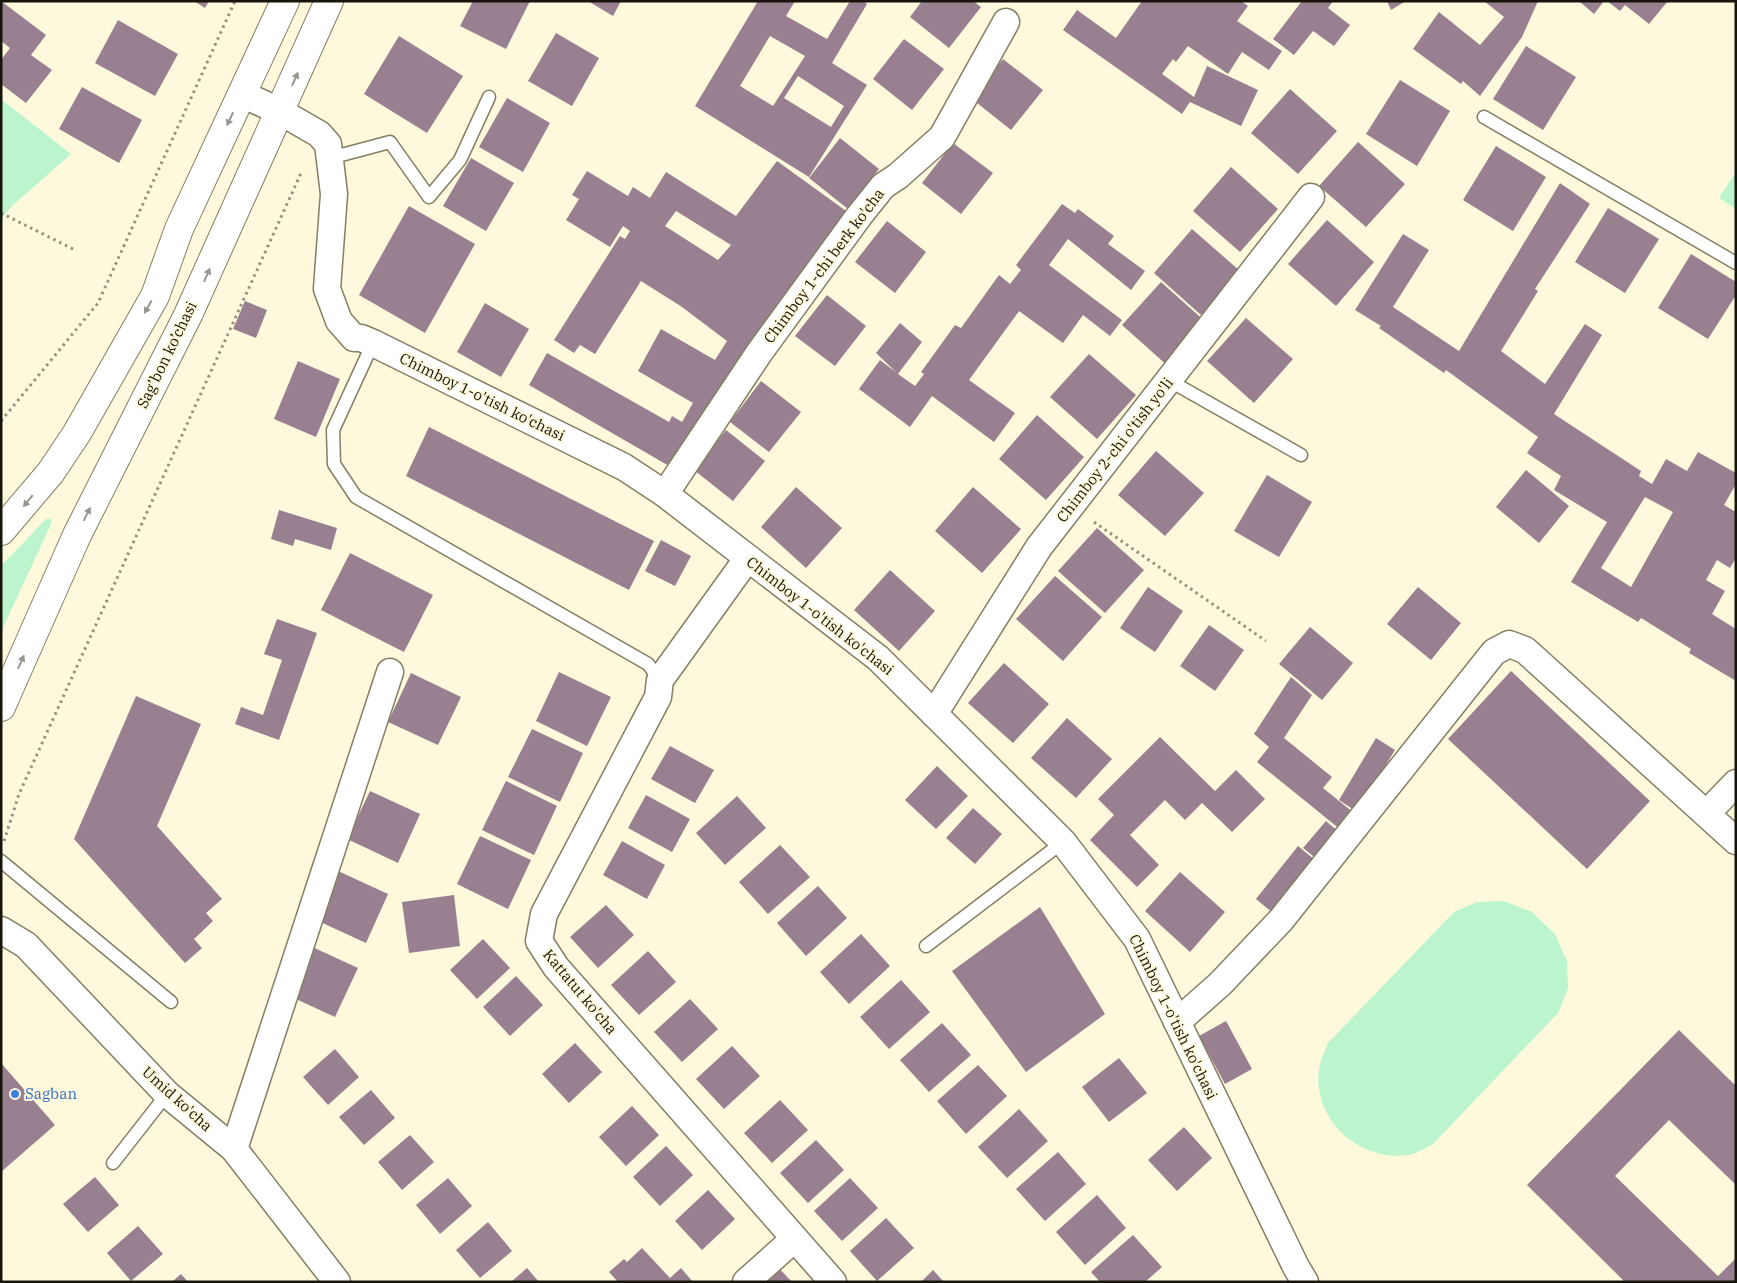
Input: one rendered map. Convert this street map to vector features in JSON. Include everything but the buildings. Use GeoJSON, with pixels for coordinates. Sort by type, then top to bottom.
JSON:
{"type":"FeatureCollection","features":[{"type":"Feature","properties":{"kind":"main road"},"geometry":{"type":"LineString","coordinates":[[1,531],[51,472],[77,434],[155,296],[179,229],[285,1]]}},
{"type":"Feature","properties":{"kind":"main road","name":"Sag’bon ko’chasi"},"geometry":{"type":"LineString","coordinates":[[1,707],[77,534],[188,315],[281,112],[329,1]]}},
{"type":"Feature","properties":{"kind":"street","name":"Chimboy 1-chi berk ko'cha"},"geometry":{"type":"LineString","coordinates":[[665,494],[759,353],[859,216],[883,186],[898,176],[942,136],[1006,22]]}},
{"type":"Feature","properties":{"kind":"street"},"geometry":{"type":"LineString","coordinates":[[242,94],[281,112],[319,134]]}},
{"type":"Feature","properties":{"kind":"street","name":"Chimboy 1-o'tish ko'chasi"},"geometry":{"type":"LineString","coordinates":[[319,134],[328,144],[334,194],[327,289],[334,310],[345,329],[354,338],[361,338],[373,343],[624,467],[665,494],[747,560],[878,658],[1063,842],[1137,939],[1294,1277]]}},
{"type":"Feature","properties":{"kind":"street","name":"Chimboy 2-chi o'tish yo'li"},"geometry":{"type":"LineString","coordinates":[[934,714],[1038,547],[1170,381],[1311,197]]}},
{"type":"Feature","properties":{"kind":"street","name":"Kattatut ko'cha"},"geometry":{"type":"LineString","coordinates":[[747,560],[660,680],[658,697],[544,914],[539,942],[556,967],[833,1282]]}},
{"type":"Feature","properties":{"kind":"street"},"geometry":{"type":"LineString","coordinates":[[1177,1022],[1220,984],[1281,920],[1494,652],[1509,644],[1525,650],[1736,841]]}},
{"type":"Feature","properties":{"kind":"street"},"geometry":{"type":"LineString","coordinates":[[234,1149],[390,672]]}},
{"type":"Feature","properties":{"kind":"street"},"geometry":{"type":"LineString","coordinates":[[1707,814],[1736,783]]}},
{"type":"Feature","properties":{"kind":"street","name":"Umid ko'cha"},"geometry":{"type":"LineString","coordinates":[[1,930],[26,945],[167,1094],[234,1149],[337,1282]]}},
{"type":"Feature","properties":{"kind":"street"},"geometry":{"type":"LineString","coordinates":[[746,1282],[794,1239]]}},
{"type":"Feature","properties":{"kind":"lane"},"geometry":{"type":"LineString","coordinates":[[330,158],[390,142],[429,197],[460,160],[489,97]]}},
{"type":"Feature","properties":{"kind":"lane"},"geometry":{"type":"LineString","coordinates":[[1484,118],[1736,263]]}},
{"type":"Feature","properties":{"kind":"lane"},"geometry":{"type":"LineString","coordinates":[[373,343],[333,430],[334,464],[356,497],[648,664],[660,680]]}},
{"type":"Feature","properties":{"kind":"lane"},"geometry":{"type":"LineString","coordinates":[[1170,381],[1301,455]]}},
{"type":"Feature","properties":{"kind":"lane"},"geometry":{"type":"LineString","coordinates":[[926,946],[1063,842]]}},
{"type":"Feature","properties":{"kind":"lane"},"geometry":{"type":"LineString","coordinates":[[1,861],[172,1002]]}},
{"type":"Feature","properties":{"kind":"lane"},"geometry":{"type":"LineString","coordinates":[[113,1164],[167,1094]]}},
{"type":"Feature","properties":{"kind":"path"},"geometry":{"type":"LineString","coordinates":[[1,421],[98,303],[235,1]]}},
{"type":"Feature","properties":{"kind":"path"},"geometry":{"type":"LineString","coordinates":[[1,849],[19,794],[319,134]]}},
{"type":"Feature","properties":{"kind":"path"},"geometry":{"type":"LineString","coordinates":[[1,213],[75,250]]}},
{"type":"Feature","properties":{"kind":"path"},"geometry":{"type":"LineString","coordinates":[[1071,506],[1266,641]]}},
{"type":"Feature","properties":{"kind":"green space"},"geometry":{"type":"Polygon","coordinates":[[[1,99],[71,154],[13,205],[1,219],[1,99]]]}},
{"type":"Feature","properties":{"kind":"green space"},"geometry":{"type":"Polygon","coordinates":[[[1736,172],[1736,209],[1719,198],[1736,172]]]}},
{"type":"Feature","properties":{"kind":"green space"},"geometry":{"type":"Polygon","coordinates":[[[46,519],[50,519],[52,522],[1,632],[1,566],[46,519]]]}},
{"type":"Feature","properties":{"kind":"green space"},"geometry":{"type":"Polygon","coordinates":[[[1504,901],[1532,912],[1555,934],[1567,961],[1568,988],[1558,1013],[1433,1144],[1408,1155],[1390,1155],[1372,1152],[1356,1144],[1342,1133],[1331,1120],[1323,1105],[1319,1087],[1319,1069],[1328,1043],[1454,912],[1477,902],[1504,901]]]}},
{"type":"Feature","properties":{"kind":"place","name":"Sagban"},"geometry":{"type":"Point","coordinates":[15,1094]}}]}
